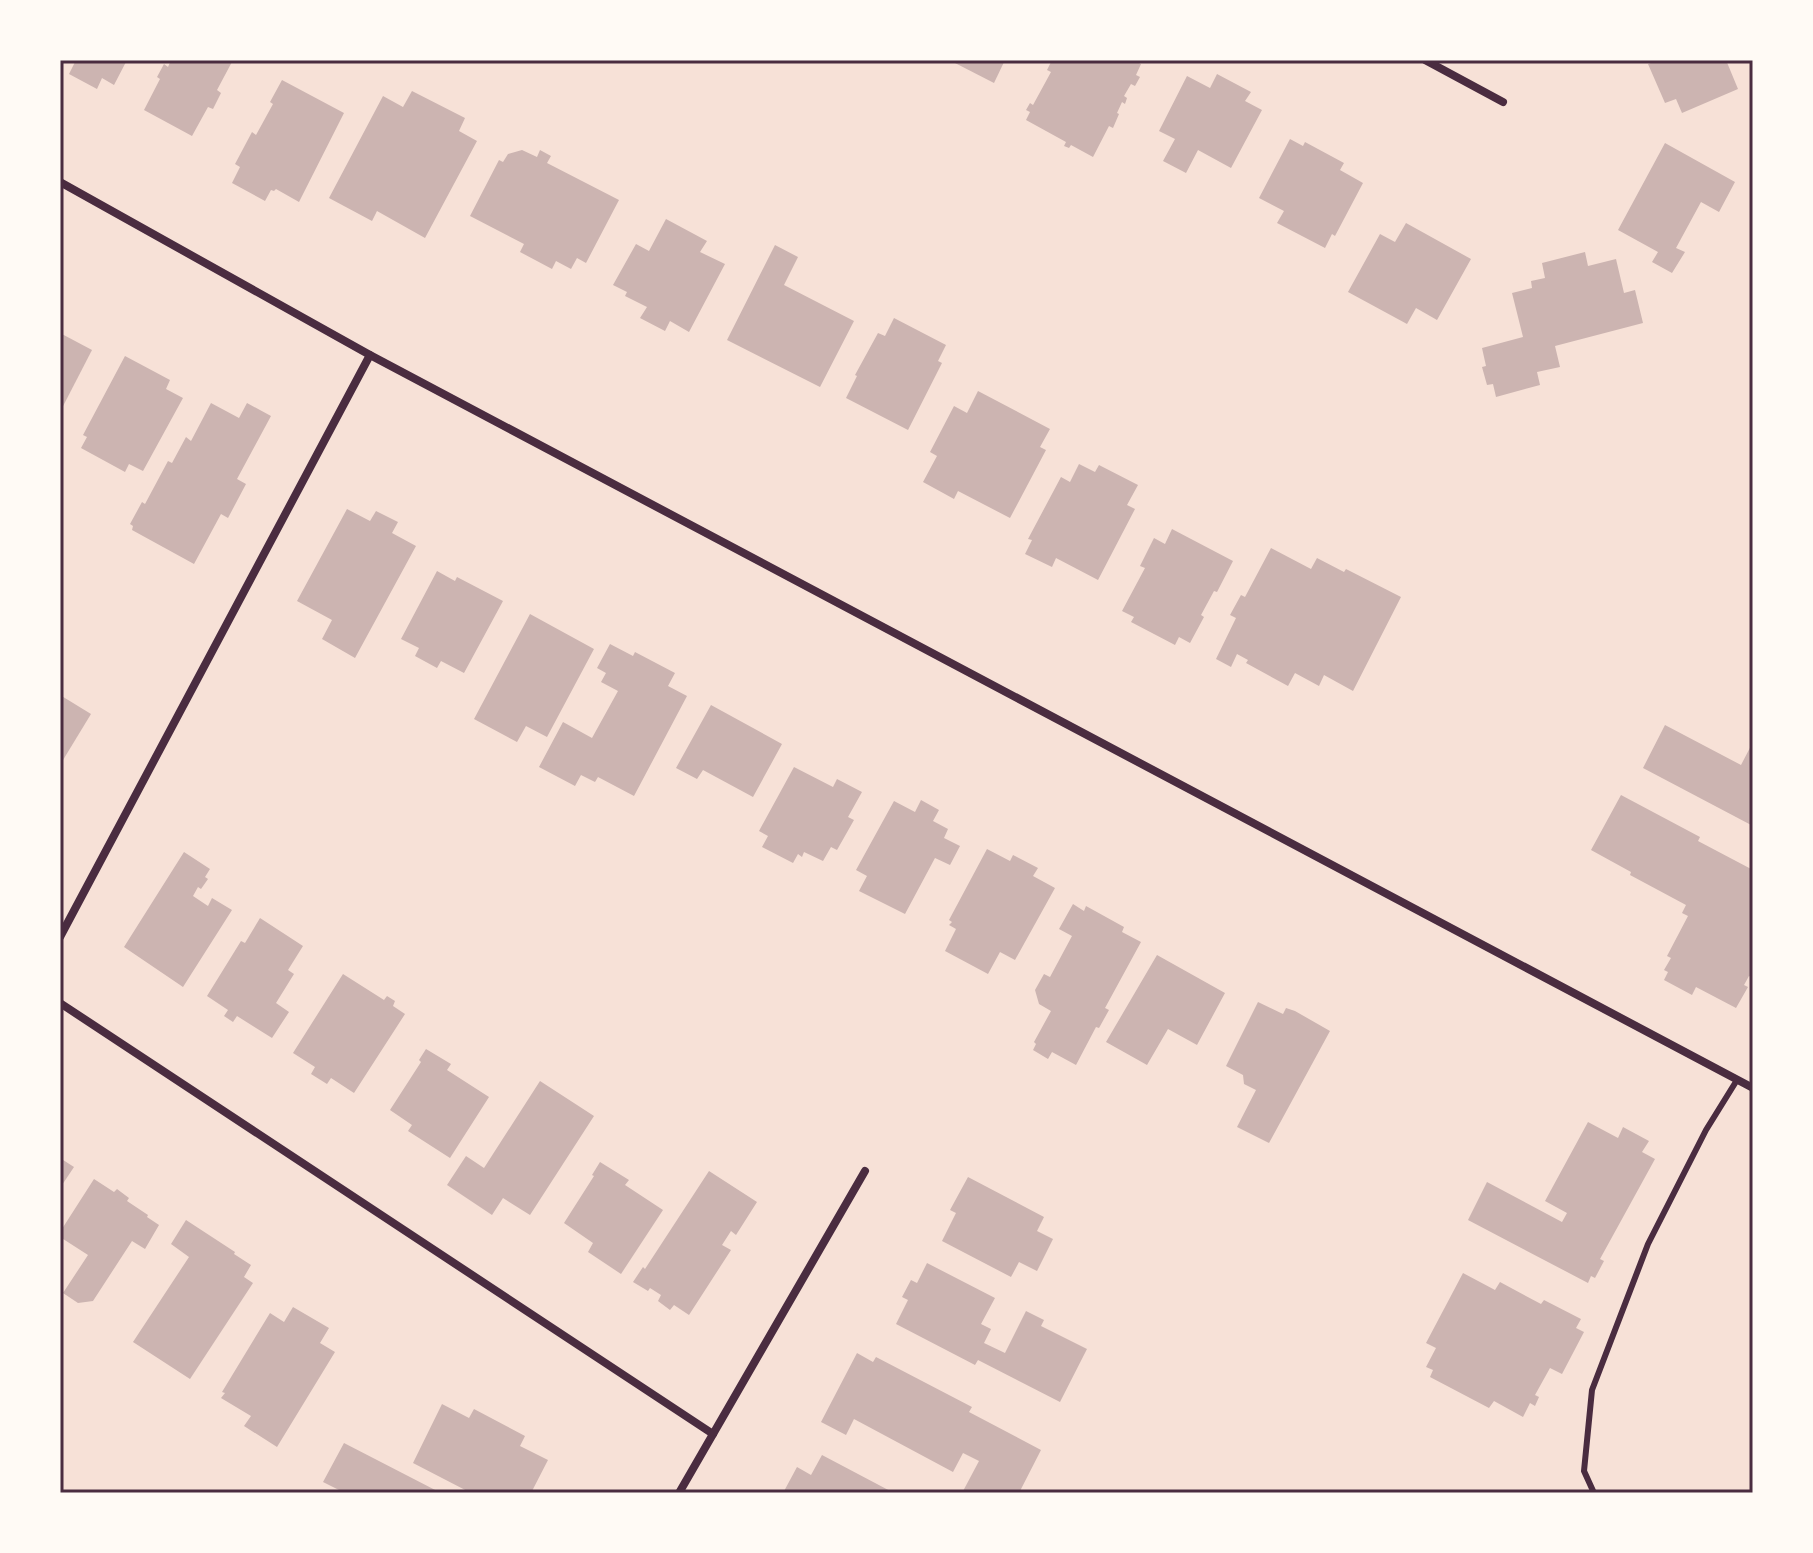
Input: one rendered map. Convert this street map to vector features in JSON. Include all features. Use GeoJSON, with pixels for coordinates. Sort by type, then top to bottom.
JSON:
{"type":"FeatureCollection","features":[{"type":"Feature","properties":{"kind":"street"},"geometry":{"type":"LineString","coordinates":[[1425,60],[1503,102]]}},
{"type":"Feature","properties":{"kind":"street"},"geometry":{"type":"LineString","coordinates":[[60,182],[370,355],[1753,1088]]}},
{"type":"Feature","properties":{"kind":"street"},"geometry":{"type":"LineString","coordinates":[[60,937],[370,355]]}},
{"type":"Feature","properties":{"kind":"street"},"geometry":{"type":"LineString","coordinates":[[60,1003],[713,1434]]}},
{"type":"Feature","properties":{"kind":"street"},"geometry":{"type":"LineString","coordinates":[[679,1493],[865,1171]]}},
{"type":"Feature","properties":{"kind":"lane"},"geometry":{"type":"LineString","coordinates":[[1594,1493],[1584,1471],[1592,1390],[1648,1244],[1706,1130],[1737,1080]]}},
{"type":"Feature","properties":{"kind":"building"},"geometry":{"type":"Polygon","coordinates":[[[70,60],[127,60],[114,85],[102,78],[97,89],[69,74],[75,62],[70,60]]]}},
{"type":"Feature","properties":{"kind":"building"},"geometry":{"type":"Polygon","coordinates":[[[171,60],[233,60],[217,90],[221,93],[213,109],[208,107],[192,136],[144,110],[164,64],[168,67],[171,60]]]}},
{"type":"Feature","properties":{"kind":"building"},"geometry":{"type":"Polygon","coordinates":[[[956,60],[1005,60],[994,83],[955,63],[956,60]]]}},
{"type":"Feature","properties":{"kind":"building"},"geometry":{"type":"Polygon","coordinates":[[[1052,60],[1133,60],[1141,64],[1136,75],[1140,77],[1135,86],[1131,84],[1113,128],[1109,126],[1093,157],[1071,145],[1069,148],[1064,146],[1066,142],[1026,120],[1030,112],[1026,110],[1030,103],[1033,105],[1051,72],[1047,70],[1052,60]]]}},
{"type":"Feature","properties":{"kind":"building"},"geometry":{"type":"Polygon","coordinates":[[[1656,60],[1726,60],[1738,89],[1682,113],[1676,99],[1665,103],[1648,64],[1656,60]]]}},
{"type":"Feature","properties":{"kind":"building"},"geometry":{"type":"Polygon","coordinates":[[[1217,74],[1251,92],[1245,101],[1262,110],[1231,168],[1198,150],[1186,173],[1163,161],[1175,139],[1159,131],[1187,76],[1210,88],[1217,74]]]}},
{"type":"Feature","properties":{"kind":"building"},"geometry":{"type":"Polygon","coordinates":[[[282,80],[344,113],[299,202],[276,189],[271,190],[265,201],[232,183],[240,167],[235,164],[252,132],[256,135],[282,80]]]}},
{"type":"Feature","properties":{"kind":"building"},"geometry":{"type":"Polygon","coordinates":[[[412,91],[465,118],[459,131],[477,141],[425,238],[377,211],[372,221],[329,198],[383,96],[403,107],[412,91]]]}},
{"type":"Feature","properties":{"kind":"building"},"geometry":{"type":"Polygon","coordinates":[[[1290,139],[1303,146],[1305,142],[1344,163],[1340,170],[1363,183],[1335,236],[1332,234],[1325,248],[1277,223],[1284,211],[1259,198],[1290,139]]]}},
{"type":"Feature","properties":{"kind":"building"},"geometry":{"type":"Polygon","coordinates":[[[1665,143],[1735,182],[1719,212],[1701,202],[1676,248],[1685,252],[1672,273],[1652,262],[1658,252],[1618,230],[1665,143]]]}},
{"type":"Feature","properties":{"kind":"building"},"geometry":{"type":"Polygon","coordinates":[[[522,150],[537,157],[540,150],[551,156],[547,163],[619,200],[586,263],[577,258],[571,269],[556,261],[552,269],[520,252],[524,244],[470,216],[499,160],[503,162],[508,154],[522,150]]]}},
{"type":"Feature","properties":{"kind":"building"},"geometry":{"type":"Polygon","coordinates":[[[666,219],[707,241],[700,252],[725,264],[689,332],[670,321],[665,331],[640,318],[647,307],[625,296],[627,292],[613,285],[636,244],[649,251],[666,219]]]}},
{"type":"Feature","properties":{"kind":"building"},"geometry":{"type":"Polygon","coordinates":[[[1406,223],[1471,259],[1437,320],[1416,308],[1407,324],[1348,292],[1380,234],[1395,242],[1406,223]]]}},
{"type":"Feature","properties":{"kind":"building"},"geometry":{"type":"Polygon","coordinates":[[[775,245],[798,257],[784,285],[854,321],[820,387],[727,340],[775,245]]]}},
{"type":"Feature","properties":{"kind":"building"},"geometry":{"type":"Polygon","coordinates":[[[1585,252],[1588,266],[1616,259],[1624,293],[1635,290],[1643,323],[1555,346],[1560,367],[1537,372],[1540,385],[1496,397],[1493,384],[1487,385],[1482,367],[1486,366],[1482,348],[1523,337],[1512,293],[1532,288],[1531,281],[1545,278],[1542,263],[1585,252]]]}},
{"type":"Feature","properties":{"kind":"building"},"geometry":{"type":"Polygon","coordinates":[[[894,318],[946,345],[938,361],[942,363],[908,430],[846,398],[878,333],[885,336],[894,318]]]}},
{"type":"Feature","properties":{"kind":"building"},"geometry":{"type":"Polygon","coordinates":[[[60,333],[92,350],[60,412],[60,333]]]}},
{"type":"Feature","properties":{"kind":"building"},"geometry":{"type":"Polygon","coordinates":[[[125,356],[170,380],[166,389],[183,398],[143,471],[129,464],[125,472],[81,448],[87,437],[83,435],[125,356]]]}},
{"type":"Feature","properties":{"kind":"building"},"geometry":{"type":"Polygon","coordinates":[[[978,391],[1050,429],[1040,447],[1046,450],[1010,518],[958,491],[954,499],[923,482],[937,456],[930,452],[954,406],[967,413],[978,391]]]}},
{"type":"Feature","properties":{"kind":"building"},"geometry":{"type":"Polygon","coordinates":[[[211,403],[239,418],[247,403],[271,416],[237,479],[246,484],[228,518],[221,514],[194,564],[132,530],[130,524],[142,502],[145,504],[168,461],[172,463],[186,437],[191,441],[211,403]]]}},
{"type":"Feature","properties":{"kind":"building"},"geometry":{"type":"Polygon","coordinates":[[[1079,464],[1095,472],[1099,465],[1138,485],[1127,505],[1135,509],[1098,580],[1056,558],[1052,567],[1025,554],[1032,540],[1028,539],[1061,477],[1070,482],[1079,464]]]}},
{"type":"Feature","properties":{"kind":"building"},"geometry":{"type":"Polygon","coordinates":[[[347,509],[370,521],[376,511],[398,522],[392,533],[416,546],[355,658],[322,639],[332,620],[297,601],[347,509]]]}},
{"type":"Feature","properties":{"kind":"building"},"geometry":{"type":"Polygon","coordinates":[[[1172,529],[1233,561],[1201,615],[1204,617],[1190,643],[1179,637],[1175,645],[1131,622],[1134,617],[1122,611],[1145,568],[1140,566],[1154,538],[1165,544],[1172,529]]]}},
{"type":"Feature","properties":{"kind":"building"},"geometry":{"type":"Polygon","coordinates":[[[1271,548],[1311,569],[1317,558],[1401,597],[1353,691],[1324,675],[1319,686],[1295,673],[1288,686],[1246,663],[1248,660],[1237,654],[1231,667],[1216,659],[1236,618],[1230,615],[1241,595],[1245,597],[1271,548]]]}},
{"type":"Feature","properties":{"kind":"building"},"geometry":{"type":"Polygon","coordinates":[[[437,571],[455,581],[457,577],[503,601],[464,673],[441,661],[437,668],[415,656],[419,648],[401,639],[437,571]]]}},
{"type":"Feature","properties":{"kind":"building"},"geometry":{"type":"Polygon","coordinates":[[[530,614],[594,649],[547,737],[526,726],[517,742],[474,719],[530,614]]]}},
{"type":"Feature","properties":{"kind":"building"},"geometry":{"type":"Polygon","coordinates":[[[610,644],[633,656],[635,652],[675,673],[668,686],[687,696],[634,796],[598,777],[595,782],[581,775],[575,786],[539,767],[563,722],[592,738],[618,691],[601,682],[606,673],[597,668],[610,644]]]}},
{"type":"Feature","properties":{"kind":"building"},"geometry":{"type":"Polygon","coordinates":[[[60,695],[91,714],[60,765],[60,695]]]}},
{"type":"Feature","properties":{"kind":"building"},"geometry":{"type":"Polygon","coordinates":[[[711,705],[782,744],[753,797],[703,770],[697,779],[676,768],[711,705]]]}},
{"type":"Feature","properties":{"kind":"building"},"geometry":{"type":"Polygon","coordinates":[[[1665,725],[1741,765],[1753,742],[1753,826],[1643,768],[1665,725]]]}},
{"type":"Feature","properties":{"kind":"building"},"geometry":{"type":"Polygon","coordinates":[[[794,767],[833,787],[837,779],[862,792],[848,817],[854,820],[837,850],[831,847],[823,861],[804,852],[802,857],[798,854],[793,863],[762,847],[768,836],[759,831],[794,767]]]}},
{"type":"Feature","properties":{"kind":"building"},"geometry":{"type":"Polygon","coordinates":[[[1621,795],[1700,837],[1698,841],[1753,870],[1753,974],[1744,985],[1748,987],[1736,1008],[1696,987],[1692,995],[1664,980],[1668,972],[1664,970],[1671,958],[1667,956],[1688,916],[1682,913],[1686,905],[1591,850],[1621,795]]]}},
{"type":"Feature","properties":{"kind":"building"},"geometry":{"type":"Polygon","coordinates":[[[921,800],[939,810],[933,821],[948,829],[944,838],[960,846],[950,865],[935,858],[905,914],[859,891],[867,876],[856,870],[894,801],[915,812],[921,800]]]}},
{"type":"Feature","properties":{"kind":"building"},"geometry":{"type":"Polygon","coordinates":[[[987,849],[1010,861],[1013,855],[1038,868],[1033,876],[1055,888],[1015,960],[1000,952],[988,974],[945,951],[956,929],[949,925],[952,922],[949,920],[987,849]]]}},
{"type":"Feature","properties":{"kind":"building"},"geometry":{"type":"Polygon","coordinates":[[[184,852],[210,869],[205,877],[208,879],[193,896],[208,906],[212,898],[232,910],[183,987],[124,947],[184,852]]]}},
{"type":"Feature","properties":{"kind":"building"},"geometry":{"type":"Polygon","coordinates":[[[1073,904],[1084,911],[1086,906],[1124,927],[1122,932],[1141,942],[1105,1008],[1109,1010],[1099,1028],[1096,1027],[1076,1065],[1052,1052],[1048,1059],[1033,1050],[1034,1042],[1051,1011],[1039,1004],[1035,990],[1044,974],[1050,977],[1072,936],[1059,929],[1073,904]]]}},
{"type":"Feature","properties":{"kind":"building"},"geometry":{"type":"Polygon","coordinates":[[[260,918],[303,946],[288,970],[294,974],[276,1003],[289,1012],[272,1038],[237,1016],[233,1022],[224,1016],[228,1010],[207,996],[241,941],[245,943],[260,918]]]}},
{"type":"Feature","properties":{"kind":"building"},"geometry":{"type":"Polygon","coordinates":[[[1157,955],[1225,993],[1197,1045],[1168,1029],[1147,1065],[1106,1042],[1157,955]]]}},
{"type":"Feature","properties":{"kind":"building"},"geometry":{"type":"Polygon","coordinates":[[[343,974],[384,1000],[387,996],[395,1001],[393,1006],[405,1014],[354,1093],[331,1078],[327,1084],[311,1074],[315,1067],[293,1053],[343,974]]]}},
{"type":"Feature","properties":{"kind":"building"},"geometry":{"type":"Polygon","coordinates":[[[1258,1002],[1283,1014],[1286,1008],[1295,1011],[1330,1031],[1269,1143],[1237,1127],[1256,1090],[1244,1084],[1243,1075],[1226,1066],[1258,1002]]]}},
{"type":"Feature","properties":{"kind":"building"},"geometry":{"type":"Polygon","coordinates":[[[426,1049],[451,1064],[447,1070],[489,1097],[450,1158],[408,1131],[412,1125],[390,1110],[426,1049]]]}},
{"type":"Feature","properties":{"kind":"building"},"geometry":{"type":"Polygon","coordinates":[[[540,1081],[594,1116],[530,1215],[503,1198],[492,1215],[447,1185],[466,1156],[484,1168],[540,1081]]]}},
{"type":"Feature","properties":{"kind":"building"},"geometry":{"type":"Polygon","coordinates":[[[1588,1122],[1618,1138],[1623,1127],[1649,1141],[1642,1152],[1655,1159],[1600,1259],[1604,1261],[1595,1278],[1591,1276],[1588,1283],[1468,1220],[1487,1182],[1562,1222],[1567,1213],[1545,1201],[1588,1122]]]}},
{"type":"Feature","properties":{"kind":"building"},"geometry":{"type":"Polygon","coordinates":[[[60,1158],[74,1167],[60,1188],[60,1158]]]}},
{"type":"Feature","properties":{"kind":"building"},"geometry":{"type":"Polygon","coordinates":[[[600,1162],[629,1180],[625,1185],[663,1210],[621,1274],[588,1252],[593,1243],[564,1223],[600,1162]]]}},
{"type":"Feature","properties":{"kind":"building"},"geometry":{"type":"Polygon","coordinates":[[[709,1171],[757,1202],[736,1235],[731,1231],[722,1245],[731,1250],[689,1315],[674,1305],[670,1310],[658,1301],[661,1295],[633,1282],[643,1267],[645,1269],[709,1171]]]}},
{"type":"Feature","properties":{"kind":"building"},"geometry":{"type":"Polygon","coordinates":[[[968,1177],[1044,1217],[1037,1231],[1053,1239],[1037,1271],[1019,1262],[1011,1277],[942,1241],[956,1213],[950,1210],[968,1177]]]}},
{"type":"Feature","properties":{"kind":"building"},"geometry":{"type":"Polygon","coordinates":[[[94,1179],[114,1192],[117,1189],[129,1198],[127,1201],[159,1225],[145,1249],[132,1241],[93,1301],[78,1303],[63,1293],[88,1255],[60,1237],[60,1232],[94,1179]]]}},
{"type":"Feature","properties":{"kind":"building"},"geometry":{"type":"Polygon","coordinates":[[[186,1220],[251,1265],[244,1277],[253,1283],[190,1379],[133,1342],[189,1257],[171,1244],[186,1220]]]}},
{"type":"Feature","properties":{"kind":"building"},"geometry":{"type":"Polygon","coordinates":[[[927,1263],[995,1298],[981,1324],[991,1329],[984,1343],[1005,1353],[1026,1311],[1044,1320],[1041,1326],[1087,1349],[1060,1402],[978,1360],[975,1365],[896,1324],[908,1300],[902,1297],[911,1280],[917,1283],[927,1263]]]}},
{"type":"Feature","properties":{"kind":"building"},"geometry":{"type":"Polygon","coordinates":[[[1463,1273],[1495,1290],[1500,1282],[1541,1304],[1544,1300],[1581,1319],[1576,1328],[1584,1332],[1562,1374],[1550,1368],[1535,1395],[1539,1397],[1535,1406],[1530,1403],[1523,1417],[1494,1401],[1489,1408],[1430,1377],[1433,1370],[1426,1367],[1436,1348],[1426,1343],[1463,1273]]]}},
{"type":"Feature","properties":{"kind":"building"},"geometry":{"type":"Polygon","coordinates":[[[293,1307],[329,1328],[320,1343],[335,1352],[277,1447],[244,1426],[251,1416],[221,1398],[270,1313],[284,1322],[293,1307]]]}},
{"type":"Feature","properties":{"kind":"building"},"geometry":{"type":"Polygon","coordinates":[[[857,1353],[873,1362],[876,1357],[972,1407],[969,1412],[1041,1450],[1019,1493],[962,1493],[979,1461],[963,1453],[953,1472],[854,1419],[846,1435],[821,1422],[857,1353]]]}},
{"type":"Feature","properties":{"kind":"building"},"geometry":{"type":"Polygon","coordinates":[[[442,1404],[469,1418],[474,1409],[525,1436],[520,1446],[548,1460],[531,1493],[471,1493],[413,1463],[442,1404]]]}},
{"type":"Feature","properties":{"kind":"building"},"geometry":{"type":"Polygon","coordinates":[[[344,1443],[441,1493],[341,1493],[323,1482],[344,1443]]]}},
{"type":"Feature","properties":{"kind":"building"},"geometry":{"type":"Polygon","coordinates":[[[822,1455],[894,1493],[783,1493],[797,1467],[811,1475],[822,1455]]]}}]}
